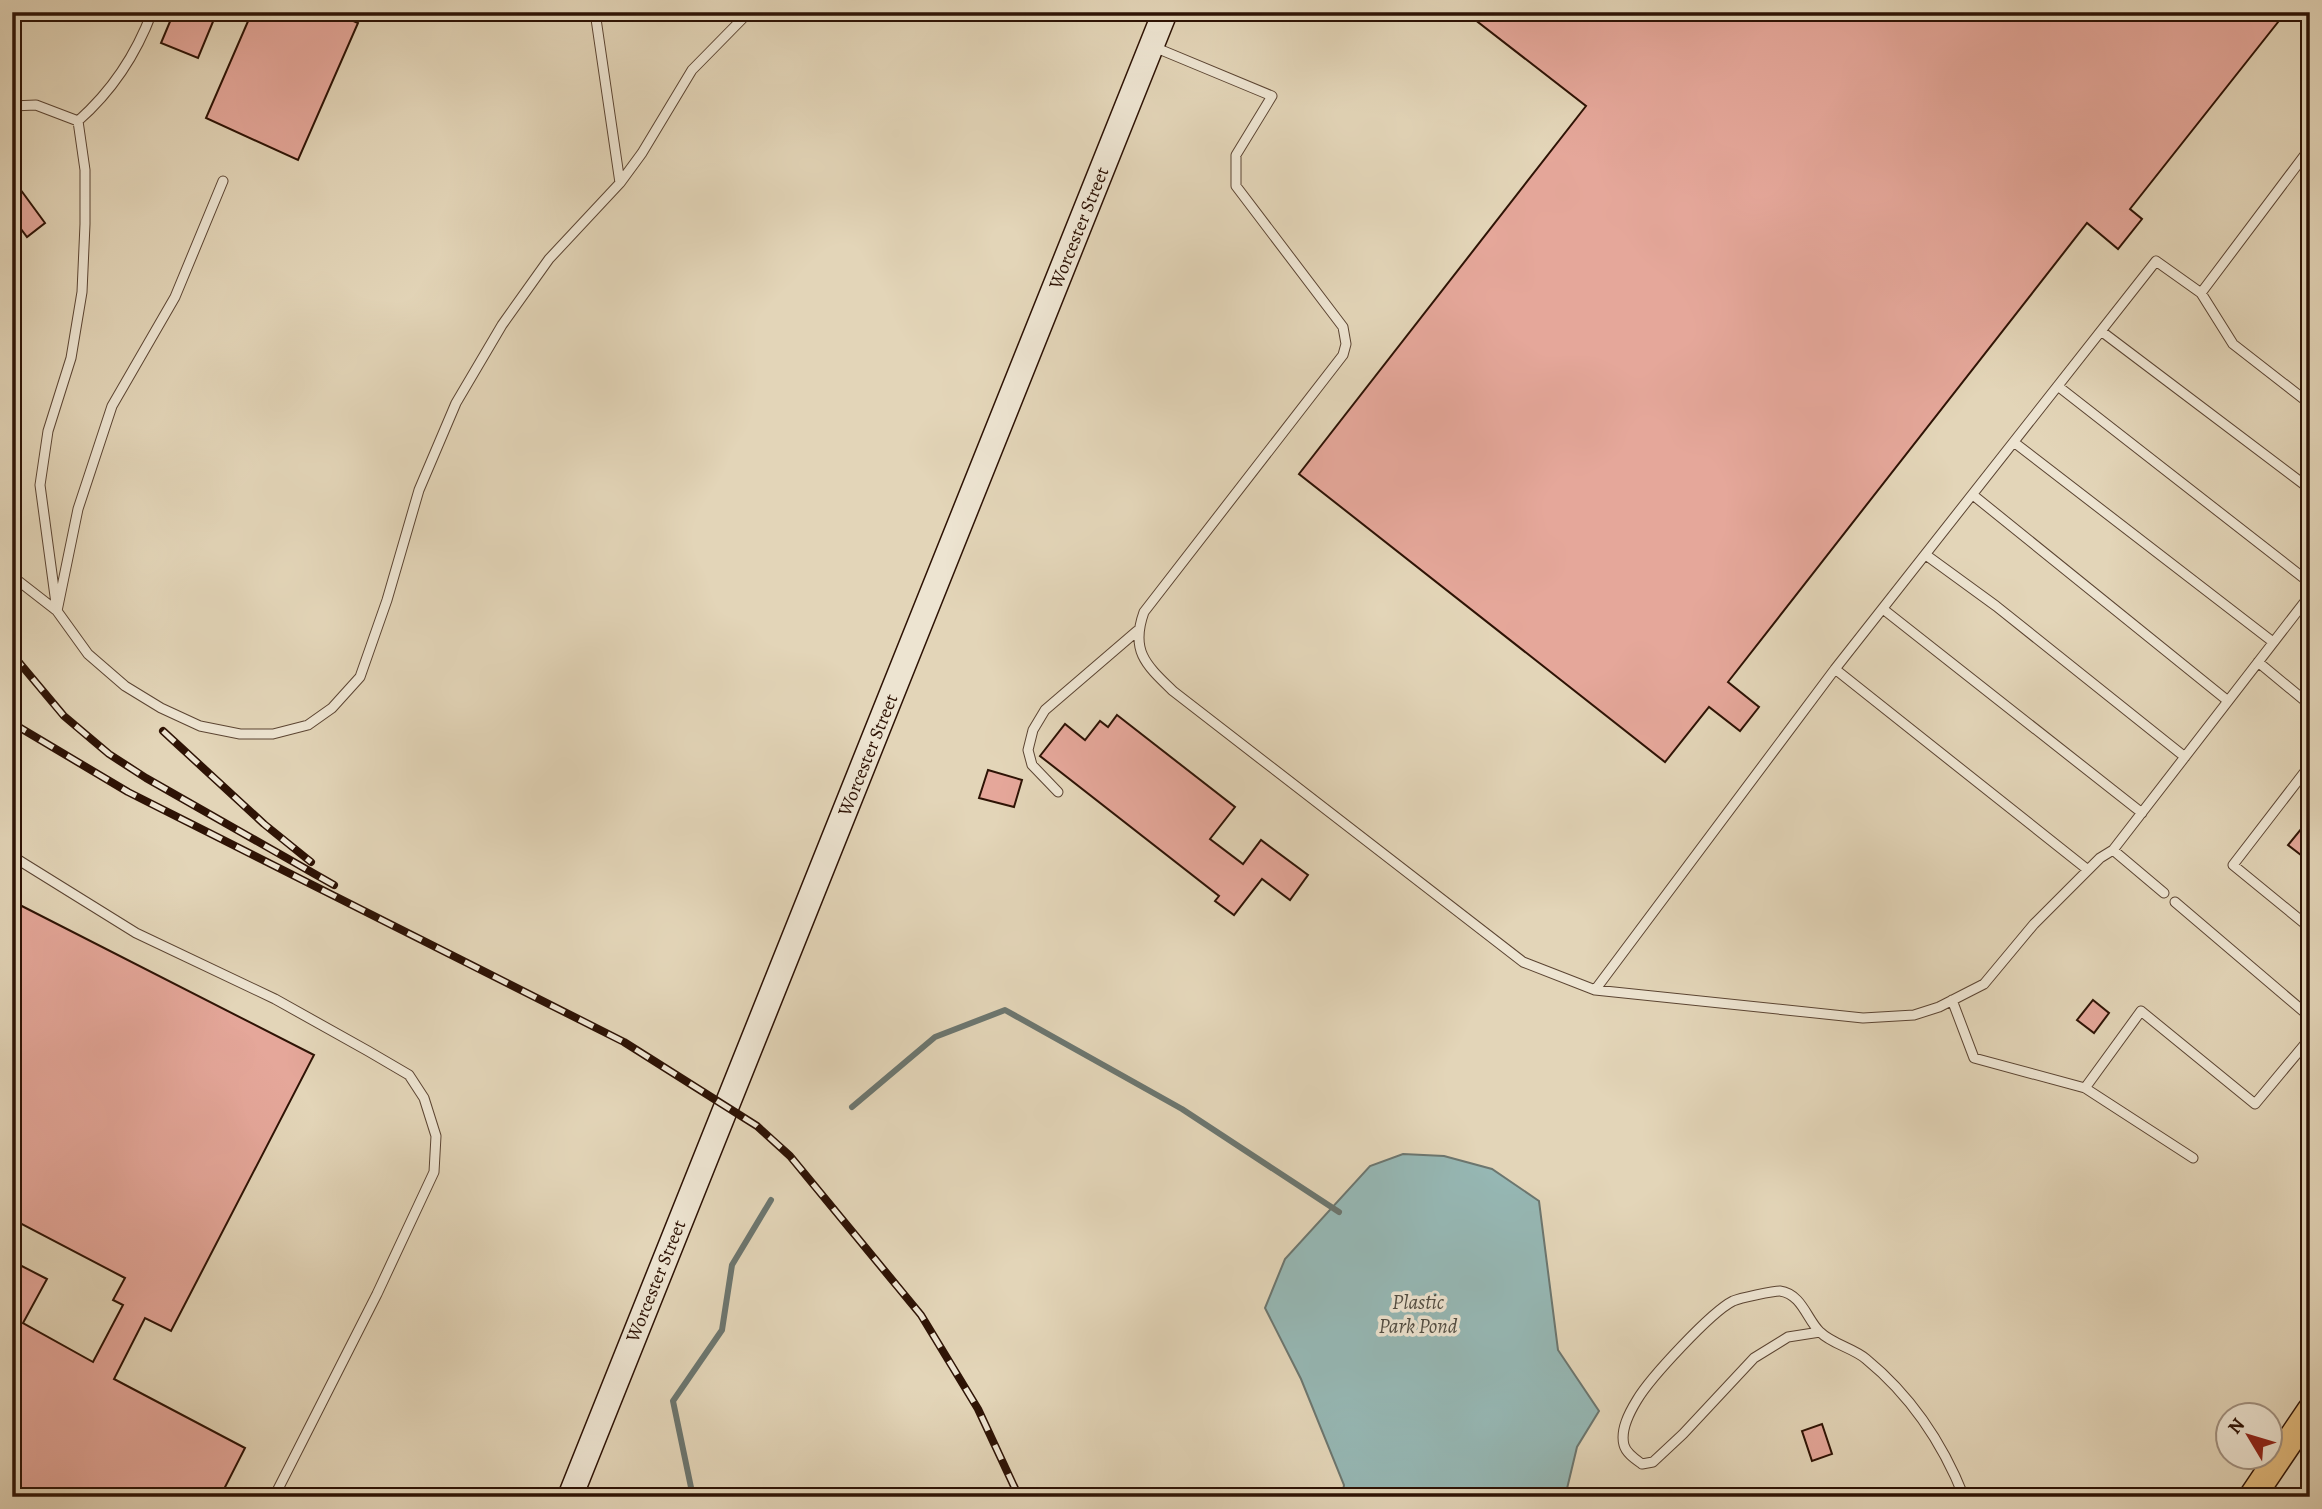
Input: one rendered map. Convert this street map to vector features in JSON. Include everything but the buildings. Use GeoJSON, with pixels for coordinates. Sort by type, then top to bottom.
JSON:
{"type":"FeatureCollection","features":[{"type":"Feature","properties":{"kind":"main road","name":"Worcester Street"},"geometry":{"type":"LineString","coordinates":[[570,1497],[1165,12]]}},
{"type":"Feature","properties":{"kind":"main road"},"geometry":{"type":"LineString","coordinates":[[2252,1497],[2310,1411]]}},
{"type":"Feature","properties":{"kind":"lane"},"geometry":{"type":"LineString","coordinates":[[78,121],[98,103],[118,78],[143,36],[152,12]]}},
{"type":"Feature","properties":{"kind":"lane"},"geometry":{"type":"LineString","coordinates":[[595,12],[620,183]]}},
{"type":"Feature","properties":{"kind":"lane"},"geometry":{"type":"LineString","coordinates":[[12,576],[57,611],[88,654],[125,686],[161,708],[200,726],[240,734],[273,734],[308,725],[332,708],[360,677],[387,600],[419,490],[456,403],[502,325],[549,259],[620,183],[642,153],[692,70],[749,12]]}},
{"type":"Feature","properties":{"kind":"lane"},"geometry":{"type":"LineString","coordinates":[[1152,47],[1272,96],[1236,155],[1236,186],[1343,327],[1346,344],[1343,355],[1144,612],[1138,631],[1143,657],[1152,671],[1173,691],[1523,962],[1595,990],[1863,1018],[1914,1015],[1939,1007],[1983,984],[2034,923],[2100,858],[2113,850],[2310,595]]}},
{"type":"Feature","properties":{"kind":"lane"},"geometry":{"type":"LineString","coordinates":[[12,106],[36,105],[78,121]]}},
{"type":"Feature","properties":{"kind":"lane"},"geometry":{"type":"LineString","coordinates":[[57,611],[40,485],[48,431],[71,358],[82,292],[85,170],[78,121]]}},
{"type":"Feature","properties":{"kind":"lane"},"geometry":{"type":"LineString","coordinates":[[2201,293],[2310,148]]}},
{"type":"Feature","properties":{"kind":"lane"},"geometry":{"type":"LineString","coordinates":[[57,611],[78,509],[112,406],[175,297],[223,180]]}},
{"type":"Feature","properties":{"kind":"lane"},"geometry":{"type":"LineString","coordinates":[[1595,990],[1835,669],[2157,261],[2201,293],[2233,344],[2310,404]]}},
{"type":"Feature","properties":{"kind":"lane"},"geometry":{"type":"LineString","coordinates":[[2101,331],[2310,489]]}},
{"type":"Feature","properties":{"kind":"lane"},"geometry":{"type":"LineString","coordinates":[[2059,387],[2310,583]]}},
{"type":"Feature","properties":{"kind":"lane"},"geometry":{"type":"LineString","coordinates":[[2015,443],[2273,642]]}},
{"type":"Feature","properties":{"kind":"lane"},"geometry":{"type":"LineString","coordinates":[[1973,495],[2228,701]]}},
{"type":"Feature","properties":{"kind":"lane"},"geometry":{"type":"LineString","coordinates":[[1926,555],[1996,606],[2185,757]]}},
{"type":"Feature","properties":{"kind":"lane"},"geometry":{"type":"LineString","coordinates":[[1883,609],[2142,813]]}},
{"type":"Feature","properties":{"kind":"lane"},"geometry":{"type":"LineString","coordinates":[[1058,792],[1032,765],[1028,750],[1033,730],[1045,710],[1138,631]]}},
{"type":"Feature","properties":{"kind":"lane"},"geometry":{"type":"LineString","coordinates":[[2258,662],[2310,705]]}},
{"type":"Feature","properties":{"kind":"lane"},"geometry":{"type":"LineString","coordinates":[[1835,669],[2088,870]]}},
{"type":"Feature","properties":{"kind":"lane"},"geometry":{"type":"LineString","coordinates":[[2310,765],[2233,865],[2310,928]]}},
{"type":"Feature","properties":{"kind":"lane"},"geometry":{"type":"LineString","coordinates":[[2113,850],[2164,893]]}},
{"type":"Feature","properties":{"kind":"lane"},"geometry":{"type":"LineString","coordinates":[[12,856],[136,933],[275,999],[409,1075],[424,1098],[436,1136],[434,1172],[377,1294],[274,1497]]}},
{"type":"Feature","properties":{"kind":"lane"},"geometry":{"type":"LineString","coordinates":[[2175,902],[2310,1017]]}},
{"type":"Feature","properties":{"kind":"lane"},"geometry":{"type":"LineString","coordinates":[[1952,1000],[1974,1058],[2085,1088],[2193,1158]]}},
{"type":"Feature","properties":{"kind":"lane"},"geometry":{"type":"LineString","coordinates":[[2085,1088],[2141,1011],[2255,1104],[2310,1038]]}},
{"type":"Feature","properties":{"kind":"lane"},"geometry":{"type":"LineString","coordinates":[[1820,1332],[1788,1337],[1754,1359],[1653,1462],[1642,1464],[1633,1458],[1624,1446],[1624,1426],[1637,1398],[1694,1332],[1733,1301],[1780,1291],[1795,1298],[1820,1332],[1865,1357],[1915,1408],[1952,1467],[1964,1497]]}},
{"type":"Feature","properties":{"kind":"water","name":"Plastic Park Pond"},"geometry":{"type":"Polygon","coordinates":[[[1403,1154],[1444,1156],[1492,1169],[1539,1201],[1558,1350],[1599,1411],[1577,1447],[1565,1497],[1342,1497],[1344,1485],[1301,1379],[1265,1308],[1285,1259],[1370,1166],[1403,1154]]]}},
{"type":"Feature","properties":{"kind":"waterway"},"geometry":{"type":"LineString","coordinates":[[852,1107],[935,1037],[1005,1010],[1182,1109],[1339,1212]]}},
{"type":"Feature","properties":{"kind":"waterway"},"geometry":{"type":"LineString","coordinates":[[693,1497],[673,1401],[722,1330],[732,1265],[771,1200]]}},
{"type":"Feature","properties":{"kind":"railway"},"geometry":{"type":"LineString","coordinates":[[12,654],[64,716],[109,754],[146,778],[334,885]]}},
{"type":"Feature","properties":{"kind":"railway"},"geometry":{"type":"LineString","coordinates":[[12,723],[128,792],[624,1042],[757,1126],[790,1156],[921,1315],[978,1409],[1019,1497]]}},
{"type":"Feature","properties":{"kind":"railway"},"geometry":{"type":"LineString","coordinates":[[163,731],[264,824],[311,862]]}}]}
